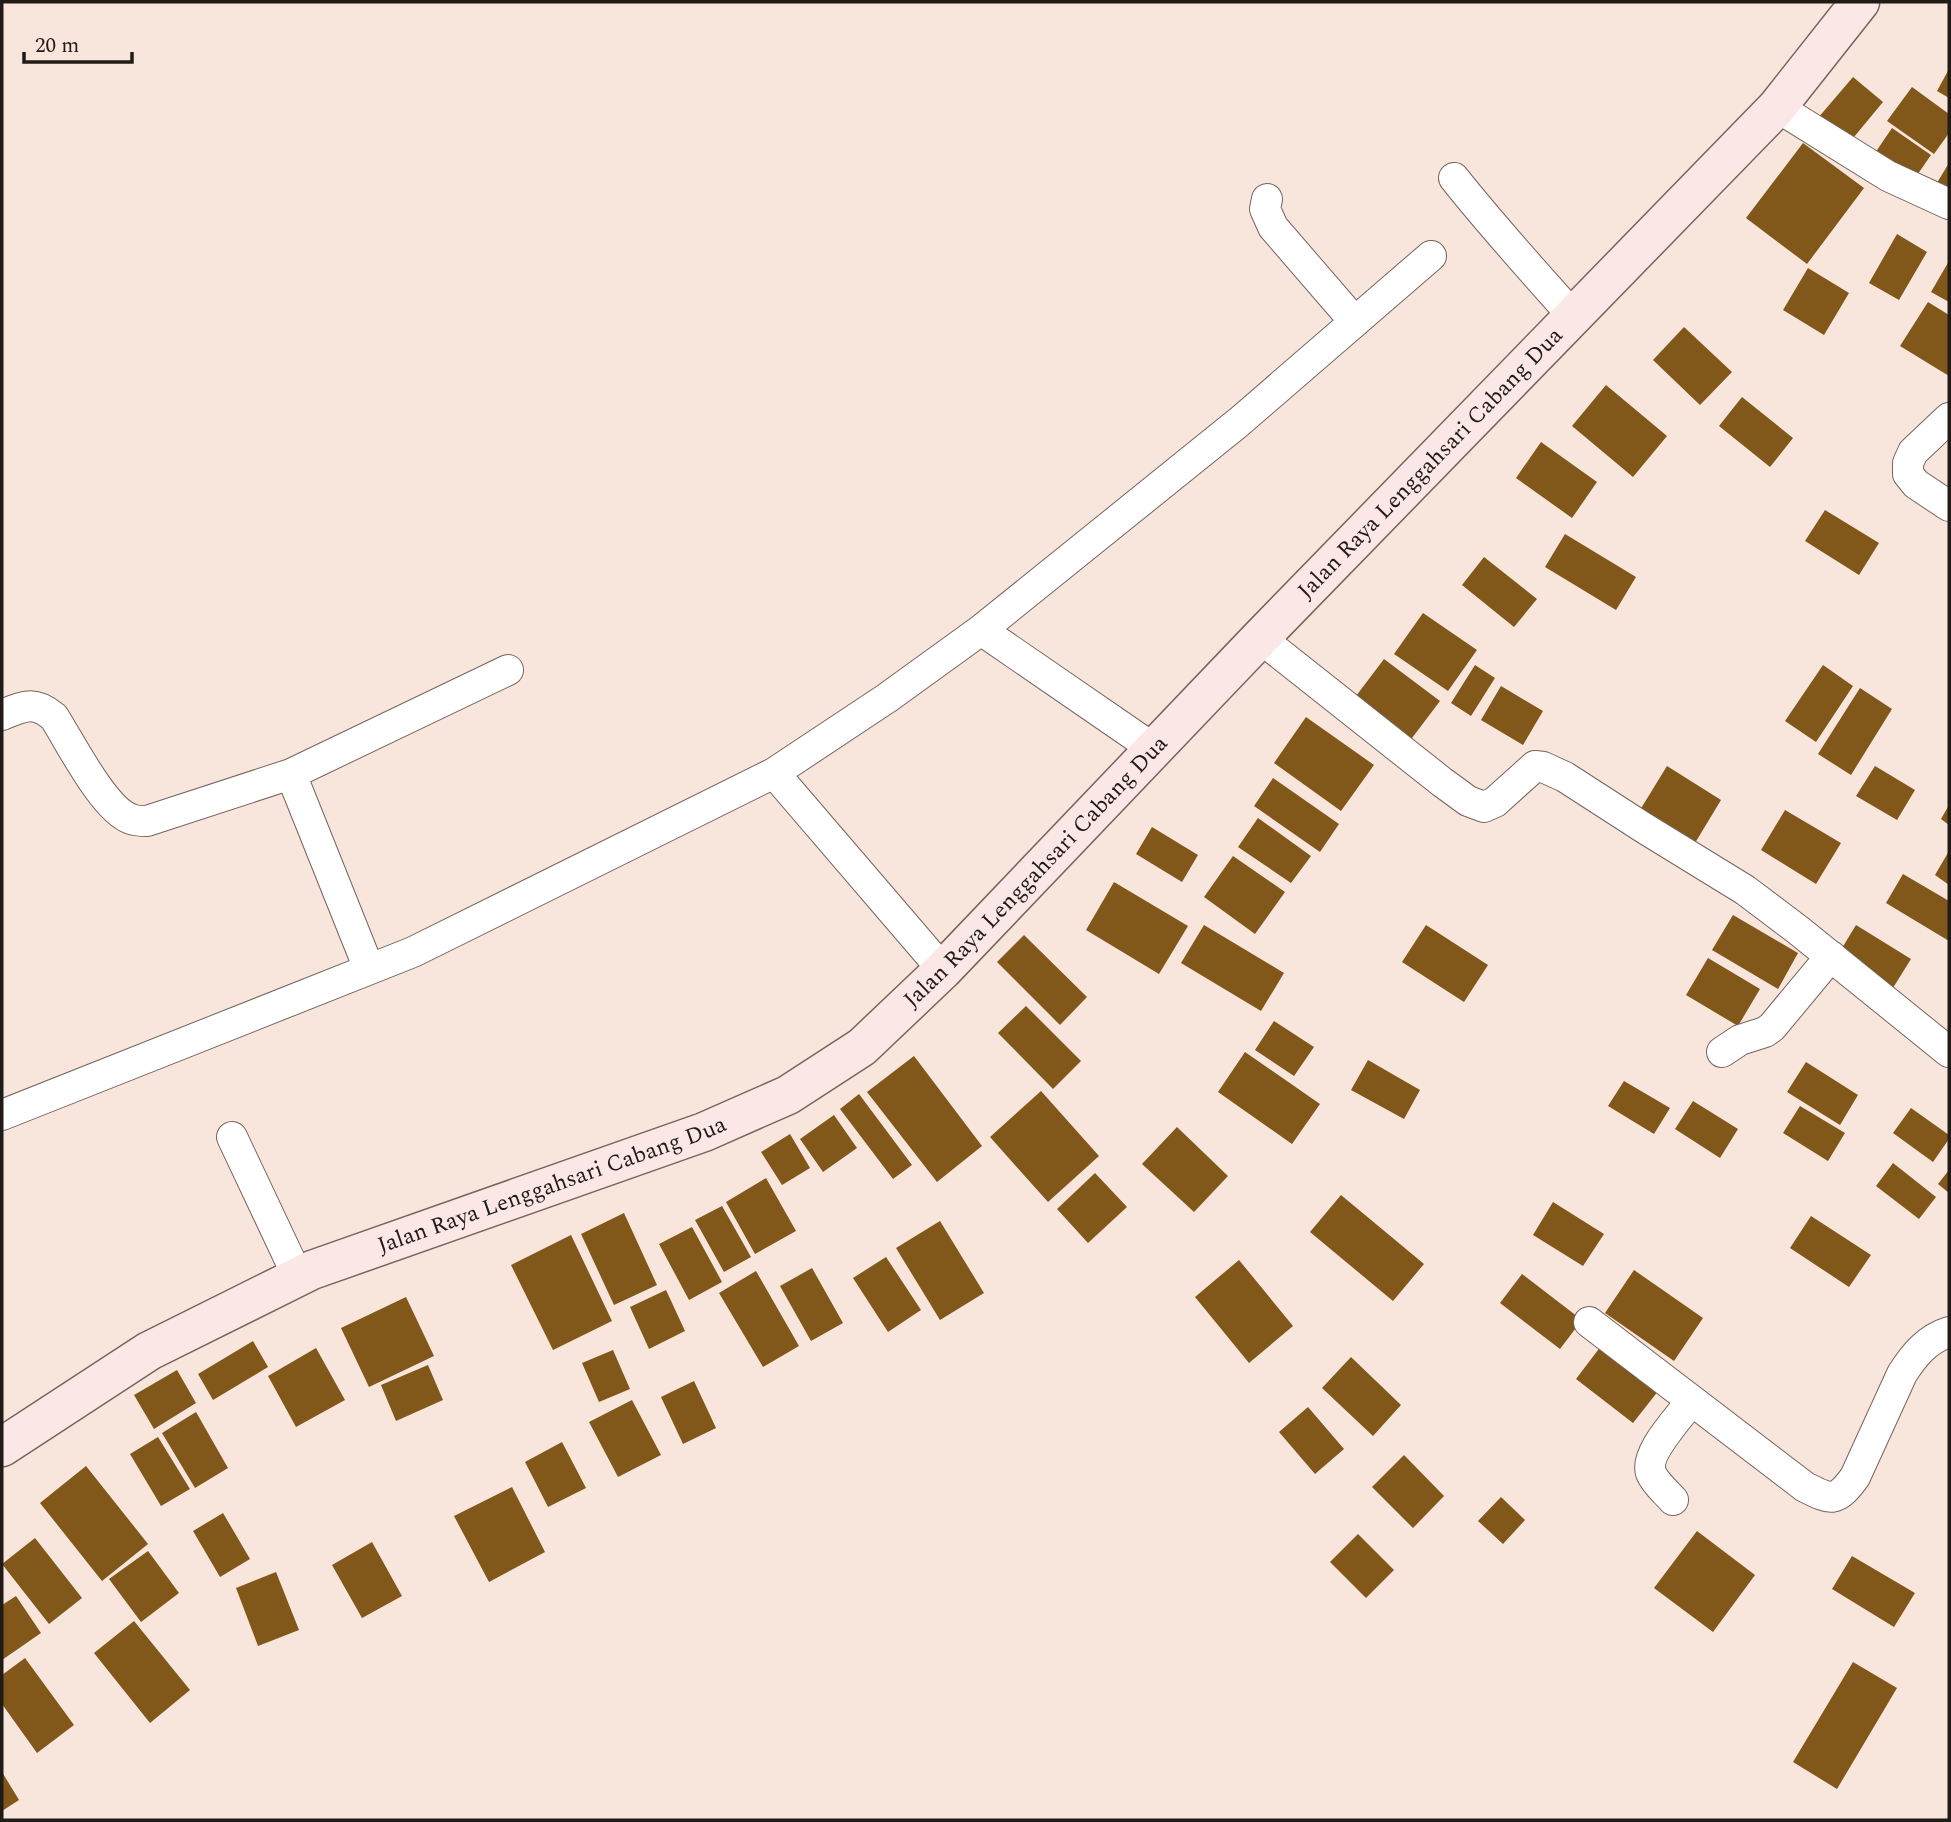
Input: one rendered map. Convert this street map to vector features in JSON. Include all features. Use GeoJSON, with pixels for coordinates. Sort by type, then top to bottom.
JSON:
{"type":"FeatureCollection","features":[{"type":"Feature","properties":{"kind":"street","name":"Jalan Raya Lenggahsari Cabang Dua"},"geometry":{"type":"LineString","coordinates":[[2,1447],[149,1351],[312,1270],[704,1132],[788,1095],[862,1047],[943,970],[1260,638],[1777,107],[1860,2]]}},
{"type":"Feature","properties":{"kind":"street"},"geometry":{"type":"LineString","coordinates":[[1777,107],[1888,176],[1949,204]]}},
{"type":"Feature","properties":{"kind":"street"},"geometry":{"type":"LineString","coordinates":[[1454,178],[1490,224],[1573,316]]}},
{"type":"Feature","properties":{"kind":"street"},"geometry":{"type":"LineString","coordinates":[[1267,199],[1265,209],[1273,227],[1355,322]]}},
{"type":"Feature","properties":{"kind":"street"},"geometry":{"type":"LineString","coordinates":[[2,1115],[413,952],[774,773],[887,698],[981,630],[1239,422],[1431,256]]}},
{"type":"Feature","properties":{"kind":"street"},"geometry":{"type":"LineString","coordinates":[[1949,418],[1913,453],[1908,463],[1908,474],[1916,484],[1949,506]]}},
{"type":"Feature","properties":{"kind":"street"},"geometry":{"type":"LineString","coordinates":[[981,630],[1154,749]]}},
{"type":"Feature","properties":{"kind":"street"},"geometry":{"type":"LineString","coordinates":[[1260,638],[1468,801],[1484,807],[1494,802],[1535,766],[1565,778],[1745,890],[1949,1052]]}},
{"type":"Feature","properties":{"kind":"street"},"geometry":{"type":"LineString","coordinates":[[2,715],[32,705],[43,708],[54,717],[102,794],[116,810],[130,819],[148,821],[291,774],[508,670]]}},
{"type":"Feature","properties":{"kind":"street"},"geometry":{"type":"LineString","coordinates":[[774,773],[943,970]]}},
{"type":"Feature","properties":{"kind":"street"},"geometry":{"type":"LineString","coordinates":[[291,774],[369,969]]}},
{"type":"Feature","properties":{"kind":"street"},"geometry":{"type":"LineString","coordinates":[[1722,1052],[1740,1040],[1772,1027],[1831,956]]}},
{"type":"Feature","properties":{"kind":"street"},"geometry":{"type":"LineString","coordinates":[[232,1137],[298,1277]]}},
{"type":"Feature","properties":{"kind":"street"},"geometry":{"type":"LineString","coordinates":[[1589,1322],[1805,1487],[1826,1498],[1845,1491],[1855,1477],[1911,1359],[1935,1337],[1949,1332]]}},
{"type":"Feature","properties":{"kind":"street"},"geometry":{"type":"LineString","coordinates":[[1673,1500],[1654,1479],[1650,1471],[1650,1460],[1655,1449],[1691,1401]]}},
{"type":"Feature","properties":{"kind":"building"},"geometry":{"type":"Polygon","coordinates":[[[1949,69],[1949,98],[1937,91],[1949,69]]]}},
{"type":"Feature","properties":{"kind":"building"},"geometry":{"type":"Polygon","coordinates":[[[1853,77],[1883,102],[1849,143],[1818,118],[1853,77]]]}},
{"type":"Feature","properties":{"kind":"building"},"geometry":{"type":"Polygon","coordinates":[[[1912,87],[1949,114],[1949,133],[1934,154],[1887,121],[1912,87]]]}},
{"type":"Feature","properties":{"kind":"building"},"geometry":{"type":"Polygon","coordinates":[[[1892,128],[1931,155],[1913,181],[1875,153],[1892,128]]]}},
{"type":"Feature","properties":{"kind":"building"},"geometry":{"type":"Polygon","coordinates":[[[1803,143],[1864,188],[1807,264],[1746,218],[1803,143]]]}},
{"type":"Feature","properties":{"kind":"building"},"geometry":{"type":"Polygon","coordinates":[[[1949,163],[1949,195],[1935,186],[1949,163]]]}},
{"type":"Feature","properties":{"kind":"building"},"geometry":{"type":"Polygon","coordinates":[[[1897,234],[1927,252],[1899,300],[1869,283],[1897,234]]]}},
{"type":"Feature","properties":{"kind":"building"},"geometry":{"type":"Polygon","coordinates":[[[1949,261],[1949,302],[1931,292],[1949,261]]]}},
{"type":"Feature","properties":{"kind":"building"},"geometry":{"type":"Polygon","coordinates":[[[1808,268],[1849,293],[1824,335],[1783,310],[1808,268]]]}},
{"type":"Feature","properties":{"kind":"building"},"geometry":{"type":"Polygon","coordinates":[[[1928,302],[1949,315],[1949,376],[1900,346],[1928,302]]]}},
{"type":"Feature","properties":{"kind":"building"},"geometry":{"type":"Polygon","coordinates":[[[1684,327],[1732,372],[1700,405],[1653,360],[1684,327]]]}},
{"type":"Feature","properties":{"kind":"building"},"geometry":{"type":"Polygon","coordinates":[[[1606,385],[1667,436],[1633,477],[1572,426],[1606,385]]]}},
{"type":"Feature","properties":{"kind":"building"},"geometry":{"type":"Polygon","coordinates":[[[1742,397],[1793,438],[1770,467],[1719,426],[1742,397]]]}},
{"type":"Feature","properties":{"kind":"building"},"geometry":{"type":"Polygon","coordinates":[[[1541,442],[1597,482],[1572,518],[1516,478],[1541,442]]]}},
{"type":"Feature","properties":{"kind":"building"},"geometry":{"type":"Polygon","coordinates":[[[1825,510],[1879,543],[1859,575],[1805,541],[1825,510]]]}},
{"type":"Feature","properties":{"kind":"building"},"geometry":{"type":"Polygon","coordinates":[[[1565,534],[1636,577],[1616,610],[1545,567],[1565,534]]]}},
{"type":"Feature","properties":{"kind":"building"},"geometry":{"type":"Polygon","coordinates":[[[1484,557],[1537,599],[1514,627],[1462,585],[1484,557]]]}},
{"type":"Feature","properties":{"kind":"building"},"geometry":{"type":"Polygon","coordinates":[[[1423,613],[1477,650],[1448,691],[1394,654],[1423,613]]]}},
{"type":"Feature","properties":{"kind":"building"},"geometry":{"type":"Polygon","coordinates":[[[1384,659],[1440,701],[1406,746],[1350,704],[1384,659]]]}},
{"type":"Feature","properties":{"kind":"building"},"geometry":{"type":"Polygon","coordinates":[[[1475,665],[1495,678],[1471,716],[1451,703],[1475,665]]]}},
{"type":"Feature","properties":{"kind":"building"},"geometry":{"type":"Polygon","coordinates":[[[1823,665],[1853,686],[1816,742],[1785,721],[1823,665]]]}},
{"type":"Feature","properties":{"kind":"building"},"geometry":{"type":"Polygon","coordinates":[[[1501,686],[1543,711],[1523,745],[1481,720],[1501,686]]]}},
{"type":"Feature","properties":{"kind":"building"},"geometry":{"type":"Polygon","coordinates":[[[1860,688],[1892,709],[1851,775],[1818,754],[1860,688]]]}},
{"type":"Feature","properties":{"kind":"building"},"geometry":{"type":"Polygon","coordinates":[[[1306,717],[1374,765],[1341,811],[1274,763],[1306,717]]]}},
{"type":"Feature","properties":{"kind":"building"},"geometry":{"type":"Polygon","coordinates":[[[1667,766],[1721,800],[1695,843],[1640,810],[1667,766]]]}},
{"type":"Feature","properties":{"kind":"building"},"geometry":{"type":"Polygon","coordinates":[[[1875,766],[1915,790],[1897,820],[1856,796],[1875,766]]]}},
{"type":"Feature","properties":{"kind":"building"},"geometry":{"type":"Polygon","coordinates":[[[1273,778],[1339,824],[1320,852],[1254,806],[1273,778]]]}},
{"type":"Feature","properties":{"kind":"building"},"geometry":{"type":"Polygon","coordinates":[[[1949,805],[1949,825],[1941,819],[1949,805]]]}},
{"type":"Feature","properties":{"kind":"building"},"geometry":{"type":"Polygon","coordinates":[[[1785,810],[1841,843],[1816,884],[1761,850],[1785,810]]]}},
{"type":"Feature","properties":{"kind":"building"},"geometry":{"type":"Polygon","coordinates":[[[1258,818],[1311,856],[1291,883],[1238,847],[1258,818]]]}},
{"type":"Feature","properties":{"kind":"building"},"geometry":{"type":"Polygon","coordinates":[[[1152,827],[1198,855],[1182,882],[1136,854],[1152,827]]]}},
{"type":"Feature","properties":{"kind":"building"},"geometry":{"type":"Polygon","coordinates":[[[1949,851],[1949,885],[1935,875],[1949,851]]]}},
{"type":"Feature","properties":{"kind":"building"},"geometry":{"type":"Polygon","coordinates":[[[1233,856],[1285,892],[1255,934],[1204,897],[1233,856]]]}},
{"type":"Feature","properties":{"kind":"building"},"geometry":{"type":"Polygon","coordinates":[[[1903,874],[1949,901],[1949,941],[1886,903],[1903,874]]]}},
{"type":"Feature","properties":{"kind":"building"},"geometry":{"type":"Polygon","coordinates":[[[1114,882],[1188,926],[1159,974],[1086,930],[1114,882]]]}},
{"type":"Feature","properties":{"kind":"building"},"geometry":{"type":"Polygon","coordinates":[[[1733,915],[1798,953],[1778,989],[1712,950],[1733,915]]]}},
{"type":"Feature","properties":{"kind":"building"},"geometry":{"type":"Polygon","coordinates":[[[1204,925],[1284,973],[1261,1011],[1181,963],[1204,925]]]}},
{"type":"Feature","properties":{"kind":"building"},"geometry":{"type":"Polygon","coordinates":[[[1426,925],[1488,965],[1464,1002],[1402,962],[1426,925]]]}},
{"type":"Feature","properties":{"kind":"building"},"geometry":{"type":"Polygon","coordinates":[[[1856,925],[1911,959],[1891,991],[1836,958],[1856,925]]]}},
{"type":"Feature","properties":{"kind":"building"},"geometry":{"type":"Polygon","coordinates":[[[1024,935],[1087,997],[1060,1025],[997,962],[1024,935]]]}},
{"type":"Feature","properties":{"kind":"building"},"geometry":{"type":"Polygon","coordinates":[[[1708,958],[1760,989],[1738,1026],[1686,995],[1708,958]]]}},
{"type":"Feature","properties":{"kind":"building"},"geometry":{"type":"Polygon","coordinates":[[[1026,1006],[1081,1061],[1053,1089],[998,1033],[1026,1006]]]}},
{"type":"Feature","properties":{"kind":"building"},"geometry":{"type":"Polygon","coordinates":[[[1274,1021],[1314,1047],[1294,1076],[1255,1050],[1274,1021]]]}},
{"type":"Feature","properties":{"kind":"building"},"geometry":{"type":"Polygon","coordinates":[[[1245,1052],[1320,1104],[1292,1144],[1218,1092],[1245,1052]]]}},
{"type":"Feature","properties":{"kind":"building"},"geometry":{"type":"Polygon","coordinates":[[[914,1056],[982,1146],[937,1182],[867,1092],[914,1056]]]}},
{"type":"Feature","properties":{"kind":"building"},"geometry":{"type":"Polygon","coordinates":[[[1368,1060],[1420,1090],[1404,1119],[1351,1090],[1368,1060]]]}},
{"type":"Feature","properties":{"kind":"building"},"geometry":{"type":"Polygon","coordinates":[[[1806,1062],[1858,1095],[1840,1125],[1787,1092],[1806,1062]]]}},
{"type":"Feature","properties":{"kind":"building"},"geometry":{"type":"Polygon","coordinates":[[[1624,1081],[1670,1108],[1654,1134],[1608,1106],[1624,1081]]]}},
{"type":"Feature","properties":{"kind":"building"},"geometry":{"type":"Polygon","coordinates":[[[1041,1091],[1099,1156],[1048,1202],[990,1137],[1041,1091]]]}},
{"type":"Feature","properties":{"kind":"building"},"geometry":{"type":"Polygon","coordinates":[[[859,1094],[912,1165],[893,1179],[840,1109],[859,1094]]]}},
{"type":"Feature","properties":{"kind":"building"},"geometry":{"type":"Polygon","coordinates":[[[1693,1101],[1738,1129],[1720,1158],[1675,1129],[1693,1101]]]}},
{"type":"Feature","properties":{"kind":"building"},"geometry":{"type":"Polygon","coordinates":[[[1800,1106],[1845,1133],[1828,1161],[1783,1133],[1800,1106]]]}},
{"type":"Feature","properties":{"kind":"building"},"geometry":{"type":"Polygon","coordinates":[[[1911,1108],[1949,1135],[1933,1162],[1893,1133],[1911,1108]]]}},
{"type":"Feature","properties":{"kind":"building"},"geometry":{"type":"Polygon","coordinates":[[[834,1115],[857,1148],[823,1172],[800,1139],[834,1115]]]}},
{"type":"Feature","properties":{"kind":"building"},"geometry":{"type":"Polygon","coordinates":[[[1177,1127],[1228,1176],[1194,1212],[1142,1164],[1177,1127]]]}},
{"type":"Feature","properties":{"kind":"building"},"geometry":{"type":"Polygon","coordinates":[[[790,1134],[810,1168],[782,1185],[761,1152],[790,1134]]]}},
{"type":"Feature","properties":{"kind":"building"},"geometry":{"type":"Polygon","coordinates":[[[1893,1163],[1936,1197],[1919,1219],[1876,1186],[1893,1163]]]}},
{"type":"Feature","properties":{"kind":"building"},"geometry":{"type":"Polygon","coordinates":[[[1949,1170],[1949,1193],[1938,1184],[1949,1170]]]}},
{"type":"Feature","properties":{"kind":"building"},"geometry":{"type":"Polygon","coordinates":[[[1095,1173],[1127,1207],[1088,1243],[1057,1209],[1095,1173]]]}},
{"type":"Feature","properties":{"kind":"building"},"geometry":{"type":"Polygon","coordinates":[[[766,1178],[796,1231],[755,1254],[726,1202],[766,1178]]]}},
{"type":"Feature","properties":{"kind":"building"},"geometry":{"type":"Polygon","coordinates":[[[1341,1195],[1424,1264],[1393,1301],[1310,1232],[1341,1195]]]}},
{"type":"Feature","properties":{"kind":"building"},"geometry":{"type":"Polygon","coordinates":[[[1553,1202],[1604,1234],[1583,1266],[1533,1235],[1553,1202]]]}},
{"type":"Feature","properties":{"kind":"building"},"geometry":{"type":"Polygon","coordinates":[[[722,1206],[751,1257],[724,1272],[695,1220],[722,1206]]]}},
{"type":"Feature","properties":{"kind":"building"},"geometry":{"type":"Polygon","coordinates":[[[624,1213],[657,1285],[614,1305],[581,1234],[624,1213]]]}},
{"type":"Feature","properties":{"kind":"building"},"geometry":{"type":"Polygon","coordinates":[[[1811,1216],[1871,1255],[1849,1287],[1790,1248],[1811,1216]]]}},
{"type":"Feature","properties":{"kind":"building"},"geometry":{"type":"Polygon","coordinates":[[[940,1221],[984,1293],[940,1320],[896,1248],[940,1221]]]}},
{"type":"Feature","properties":{"kind":"building"},"geometry":{"type":"Polygon","coordinates":[[[692,1227],[722,1282],[689,1300],[659,1244],[692,1227]]]}},
{"type":"Feature","properties":{"kind":"building"},"geometry":{"type":"Polygon","coordinates":[[[571,1235],[612,1321],[553,1350],[511,1265],[571,1235]]]}},
{"type":"Feature","properties":{"kind":"building"},"geometry":{"type":"Polygon","coordinates":[[[886,1257],[921,1310],[888,1332],[853,1278],[886,1257]]]}},
{"type":"Feature","properties":{"kind":"building"},"geometry":{"type":"Polygon","coordinates":[[[1239,1260],[1293,1326],[1249,1363],[1195,1297],[1239,1260]]]}},
{"type":"Feature","properties":{"kind":"building"},"geometry":{"type":"Polygon","coordinates":[[[812,1268],[843,1323],[811,1341],[780,1286],[812,1268]]]}},
{"type":"Feature","properties":{"kind":"building"},"geometry":{"type":"Polygon","coordinates":[[[1634,1270],[1703,1318],[1674,1361],[1605,1313],[1634,1270]]]}},
{"type":"Feature","properties":{"kind":"building"},"geometry":{"type":"Polygon","coordinates":[[[756,1271],[799,1346],[763,1367],[719,1293],[756,1271]]]}},
{"type":"Feature","properties":{"kind":"building"},"geometry":{"type":"Polygon","coordinates":[[[1522,1274],[1582,1320],[1560,1349],[1500,1303],[1522,1274]]]}},
{"type":"Feature","properties":{"kind":"building"},"geometry":{"type":"Polygon","coordinates":[[[666,1290],[685,1331],[649,1349],[630,1307],[666,1290]]]}},
{"type":"Feature","properties":{"kind":"building"},"geometry":{"type":"Polygon","coordinates":[[[406,1297],[434,1356],[369,1387],[341,1328],[406,1297]]]}},
{"type":"Feature","properties":{"kind":"building"},"geometry":{"type":"Polygon","coordinates":[[[253,1341],[268,1367],[213,1400],[198,1374],[253,1341]]]}},
{"type":"Feature","properties":{"kind":"building"},"geometry":{"type":"Polygon","coordinates":[[[1601,1346],[1659,1390],[1633,1423],[1576,1379],[1601,1346]]]}},
{"type":"Feature","properties":{"kind":"building"},"geometry":{"type":"Polygon","coordinates":[[[316,1348],[345,1400],[296,1427],[268,1376],[316,1348]]]}},
{"type":"Feature","properties":{"kind":"building"},"geometry":{"type":"Polygon","coordinates":[[[613,1350],[630,1389],[599,1402],[582,1363],[613,1350]]]}},
{"type":"Feature","properties":{"kind":"building"},"geometry":{"type":"Polygon","coordinates":[[[1351,1357],[1401,1405],[1373,1436],[1322,1388],[1351,1357]]]}},
{"type":"Feature","properties":{"kind":"building"},"geometry":{"type":"Polygon","coordinates":[[[428,1365],[443,1400],[396,1421],[381,1385],[428,1365]]]}},
{"type":"Feature","properties":{"kind":"building"},"geometry":{"type":"Polygon","coordinates":[[[177,1370],[196,1403],[154,1429],[134,1395],[177,1370]]]}},
{"type":"Feature","properties":{"kind":"building"},"geometry":{"type":"Polygon","coordinates":[[[694,1381],[716,1428],[683,1444],[661,1397],[694,1381]]]}},
{"type":"Feature","properties":{"kind":"building"},"geometry":{"type":"Polygon","coordinates":[[[632,1400],[661,1455],[618,1477],[589,1422],[632,1400]]]}},
{"type":"Feature","properties":{"kind":"building"},"geometry":{"type":"Polygon","coordinates":[[[1308,1407],[1344,1449],[1315,1474],[1279,1432],[1308,1407]]]}},
{"type":"Feature","properties":{"kind":"building"},"geometry":{"type":"Polygon","coordinates":[[[196,1412],[228,1468],[195,1488],[162,1433],[196,1412]]]}},
{"type":"Feature","properties":{"kind":"building"},"geometry":{"type":"Polygon","coordinates":[[[158,1437],[190,1489],[161,1506],[130,1454],[158,1437]]]}},
{"type":"Feature","properties":{"kind":"building"},"geometry":{"type":"Polygon","coordinates":[[[562,1442],[586,1488],[548,1507],[525,1462],[562,1442]]]}},
{"type":"Feature","properties":{"kind":"building"},"geometry":{"type":"Polygon","coordinates":[[[1404,1455],[1444,1496],[1413,1528],[1372,1487],[1404,1455]]]}},
{"type":"Feature","properties":{"kind":"building"},"geometry":{"type":"Polygon","coordinates":[[[86,1466],[148,1544],[102,1581],[40,1503],[86,1466]]]}},
{"type":"Feature","properties":{"kind":"building"},"geometry":{"type":"Polygon","coordinates":[[[512,1487],[545,1552],[489,1582],[454,1516],[512,1487]]]}},
{"type":"Feature","properties":{"kind":"building"},"geometry":{"type":"Polygon","coordinates":[[[1501,1497],[1525,1520],[1503,1544],[1478,1521],[1501,1497]]]}},
{"type":"Feature","properties":{"kind":"building"},"geometry":{"type":"Polygon","coordinates":[[[223,1513],[250,1559],[220,1577],[193,1531],[223,1513]]]}},
{"type":"Feature","properties":{"kind":"building"},"geometry":{"type":"Polygon","coordinates":[[[1697,1531],[1755,1575],[1713,1632],[1654,1588],[1697,1531]]]}},
{"type":"Feature","properties":{"kind":"building"},"geometry":{"type":"Polygon","coordinates":[[[1358,1534],[1394,1570],[1366,1598],[1330,1562],[1358,1534]]]}},
{"type":"Feature","properties":{"kind":"building"},"geometry":{"type":"Polygon","coordinates":[[[35,1538],[82,1598],[49,1624],[2,1564],[35,1538]]]}},
{"type":"Feature","properties":{"kind":"building"},"geometry":{"type":"Polygon","coordinates":[[[372,1542],[402,1596],[362,1618],[332,1565],[372,1542]]]}},
{"type":"Feature","properties":{"kind":"building"},"geometry":{"type":"Polygon","coordinates":[[[148,1551],[179,1593],[141,1622],[109,1579],[148,1551]]]}},
{"type":"Feature","properties":{"kind":"building"},"geometry":{"type":"Polygon","coordinates":[[[1852,1556],[1915,1593],[1894,1627],[1832,1589],[1852,1556]]]}},
{"type":"Feature","properties":{"kind":"building"},"geometry":{"type":"Polygon","coordinates":[[[276,1572],[299,1630],[258,1646],[236,1588],[276,1572]]]}},
{"type":"Feature","properties":{"kind":"building"},"geometry":{"type":"Polygon","coordinates":[[[16,1596],[41,1633],[2,1660],[2,1605],[16,1596]]]}},
{"type":"Feature","properties":{"kind":"building"},"geometry":{"type":"Polygon","coordinates":[[[134,1621],[190,1690],[150,1723],[94,1653],[134,1621]]]}},
{"type":"Feature","properties":{"kind":"building"},"geometry":{"type":"Polygon","coordinates":[[[25,1658],[74,1725],[37,1753],[2,1704],[2,1675],[25,1658]]]}},
{"type":"Feature","properties":{"kind":"building"},"geometry":{"type":"Polygon","coordinates":[[[1853,1662],[1897,1688],[1837,1789],[1793,1762],[1853,1662]]]}},
{"type":"Feature","properties":{"kind":"building"},"geometry":{"type":"Polygon","coordinates":[[[2,1772],[19,1800],[2,1811],[2,1772]]]}}]}
